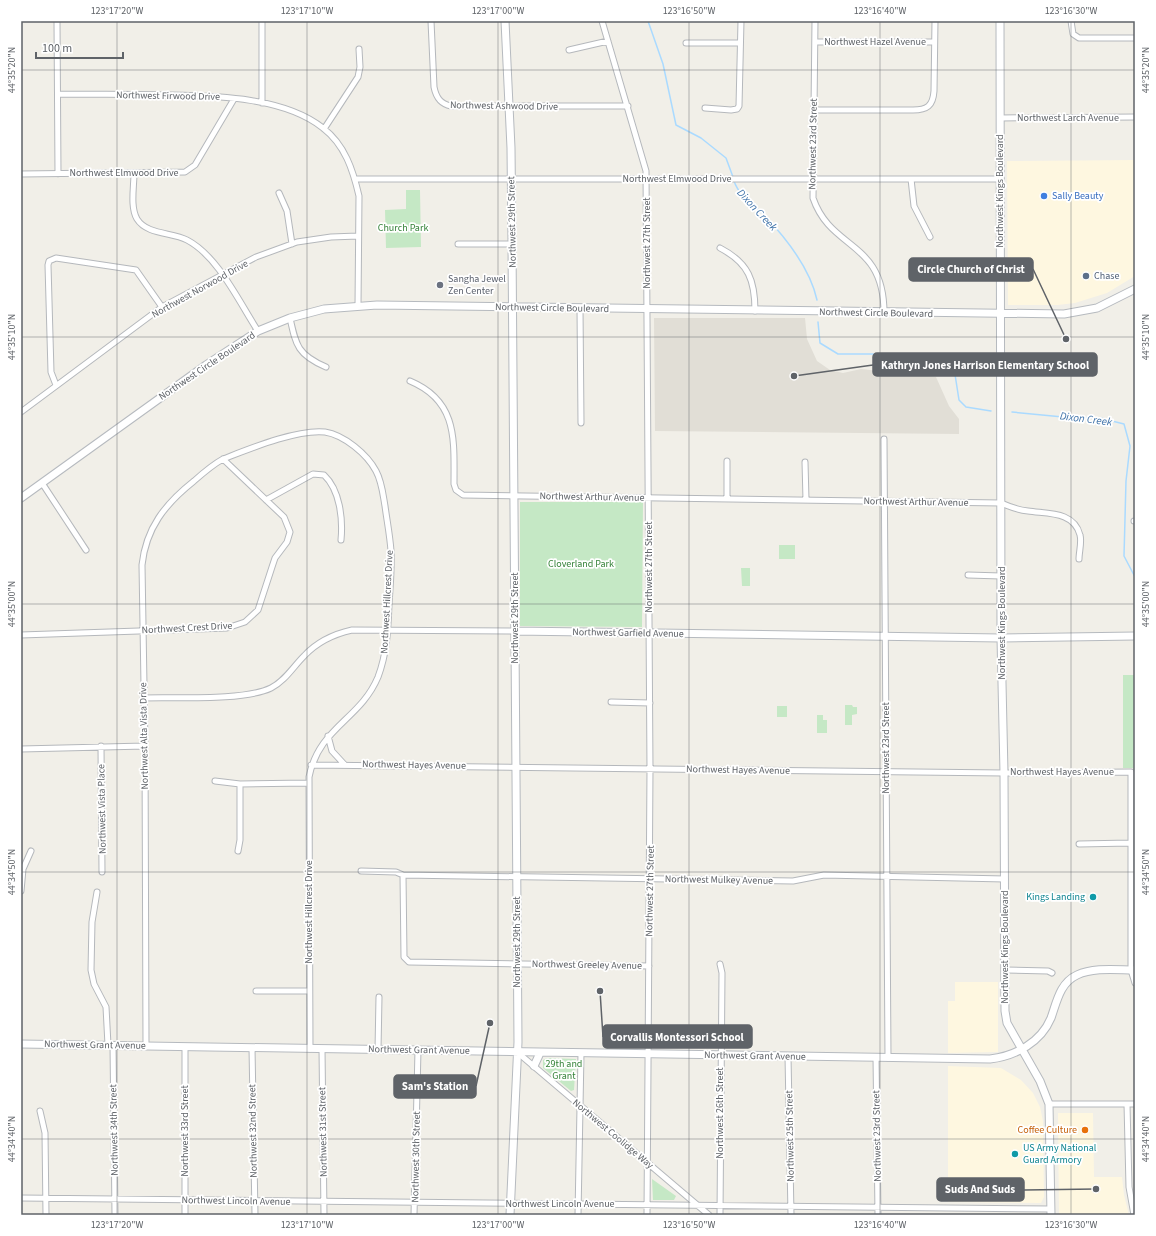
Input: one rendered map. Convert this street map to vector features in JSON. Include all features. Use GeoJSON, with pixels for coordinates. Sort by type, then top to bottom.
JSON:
{"type":"FeatureCollection","features":[{"type":"Feature","properties":{"kind":"street"},"geometry":{"type":"LineString","coordinates":[[57,21],[58,174]]}},
{"type":"Feature","properties":{"kind":"street"},"geometry":{"type":"LineString","coordinates":[[262,21],[262,103]]}},
{"type":"Feature","properties":{"kind":"street","name":"Northwest Ashwood Drive"},"geometry":{"type":"LineString","coordinates":[[431,21],[434,87],[441,102],[451,106],[628,106]]}},
{"type":"Feature","properties":{"kind":"street","name":"Northwest 29th Street"},"geometry":{"type":"LineString","coordinates":[[505,21],[511,178],[513,307],[517,878],[517,1052],[510,1215]]}},
{"type":"Feature","properties":{"kind":"street","name":"Northwest 27th Street"},"geometry":{"type":"LineString","coordinates":[[602,21],[646,171],[650,633],[650,880],[646,1162],[647,1215]]}},
{"type":"Feature","properties":{"kind":"street"},"geometry":{"type":"LineString","coordinates":[[705,108],[731,110],[737,109],[739,106],[741,21]]}},
{"type":"Feature","properties":{"kind":"street","name":"Northwest 23rd Street"},"geometry":{"type":"LineString","coordinates":[[815,21],[816,42],[813,198],[822,218],[860,252],[876,270],[883,289],[884,313]]}},
{"type":"Feature","properties":{"kind":"street"},"geometry":{"type":"LineString","coordinates":[[814,110],[926,109],[930,106],[934,98],[935,21]]}},
{"type":"Feature","properties":{"kind":"street","name":"Northwest Kings Boulevard"},"geometry":{"type":"LineString","coordinates":[[1000,21],[1000,314],[1002,503],[1001,638],[1004,773],[1006,1018],[1045,1092],[1049,1104],[1051,1212]]}},
{"type":"Feature","properties":{"kind":"street"},"geometry":{"type":"LineString","coordinates":[[1071,21],[1073,34],[1079,38],[1135,38]]}},
{"type":"Feature","properties":{"kind":"street"},"geometry":{"type":"LineString","coordinates":[[569,50],[608,40]]}},
{"type":"Feature","properties":{"kind":"street","name":"Northwest Hazel Avenue"},"geometry":{"type":"LineString","coordinates":[[816,42],[934,42]]}},
{"type":"Feature","properties":{"kind":"street"},"geometry":{"type":"LineString","coordinates":[[686,43],[740,43]]}},
{"type":"Feature","properties":{"kind":"street"},"geometry":{"type":"LineString","coordinates":[[324,129],[358,77],[360,67],[359,49]]}},
{"type":"Feature","properties":{"kind":"street","name":"Northwest Firwood Drive"},"geometry":{"type":"LineString","coordinates":[[58,94],[194,95],[234,99],[262,103],[291,110],[304,116],[324,129],[340,145],[347,157],[359,196],[358,306]]}},
{"type":"Feature","properties":{"kind":"street","name":"Northwest Elmwood Drive"},"geometry":{"type":"LineString","coordinates":[[21,174],[181,173],[193,168],[206,150],[234,99]]}},
{"type":"Feature","properties":{"kind":"street","name":"Northwest Larch Avenue"},"geometry":{"type":"LineString","coordinates":[[1001,118],[1135,117]]}},
{"type":"Feature","properties":{"kind":"street"},"geometry":{"type":"LineString","coordinates":[[134,173],[134,208],[137,219],[141,224],[154,231],[171,234],[188,240],[207,255],[222,275],[258,331]]}},
{"type":"Feature","properties":{"kind":"street","name":"Northwest Elmwood Drive"},"geometry":{"type":"LineString","coordinates":[[355,179],[1000,179]]}},
{"type":"Feature","properties":{"kind":"street"},"geometry":{"type":"LineString","coordinates":[[911,179],[914,206],[930,237]]}},
{"type":"Feature","properties":{"kind":"street"},"geometry":{"type":"LineString","coordinates":[[279,193],[287,211],[292,244]]}},
{"type":"Feature","properties":{"kind":"street","name":"Northwest Norwood Drive"},"geometry":{"type":"LineString","coordinates":[[21,412],[162,307],[256,257],[292,244],[331,237],[358,236]]}},
{"type":"Feature","properties":{"kind":"street"},"geometry":{"type":"LineString","coordinates":[[458,244],[512,244]]}},
{"type":"Feature","properties":{"kind":"street"},"geometry":{"type":"LineString","coordinates":[[720,248],[739,261],[750,276],[755,290],[755,311]]}},
{"type":"Feature","properties":{"kind":"street"},"geometry":{"type":"LineString","coordinates":[[56,385],[51,372],[48,265],[52,259],[56,258],[136,270],[162,307]]}},
{"type":"Feature","properties":{"kind":"street","name":"Northwest Circle Boulevard"},"geometry":{"type":"LineString","coordinates":[[21,498],[206,365],[258,331],[290,318],[324,309],[358,306],[513,307],[647,310],[1064,314],[1087,311],[1135,289]]}},
{"type":"Feature","properties":{"kind":"street"},"geometry":{"type":"LineString","coordinates":[[580,308],[581,423]]}},
{"type":"Feature","properties":{"kind":"street"},"geometry":{"type":"LineString","coordinates":[[290,318],[300,350],[307,358],[326,367]]}},
{"type":"Feature","properties":{"kind":"street","name":"Northwest Arthur Avenue"},"geometry":{"type":"LineString","coordinates":[[410,381],[428,390],[437,398],[449,418],[454,438],[454,484],[458,493],[466,496],[727,498],[1002,503],[1026,511],[1061,515],[1069,519],[1078,528],[1080,535],[1079,559]]}},
{"type":"Feature","properties":{"kind":"street","name":"Northwest Hillcrest Drive"},"geometry":{"type":"LineString","coordinates":[[223,459],[286,437],[315,432],[337,436],[365,456],[372,463],[379,478],[390,535],[391,553],[388,630],[385,655],[373,687],[360,706],[328,736],[317,751],[311,765],[308,783],[310,1049]]}},
{"type":"Feature","properties":{"kind":"street","name":"Northwest 23rd Street"},"geometry":{"type":"LineString","coordinates":[[884,439],[888,1058]]}},
{"type":"Feature","properties":{"kind":"street","name":"Northwest Crest Drive"},"geometry":{"type":"LineString","coordinates":[[21,635],[233,627],[245,622],[253,616],[261,605],[272,566],[287,542],[290,532],[284,517],[223,459]]}},
{"type":"Feature","properties":{"kind":"street","name":"Northwest Alta Vista Drive"},"geometry":{"type":"LineString","coordinates":[[146,1045],[145,746],[142,631],[142,565],[144,547],[150,531],[159,515],[181,491],[223,459]]}},
{"type":"Feature","properties":{"kind":"street"},"geometry":{"type":"LineString","coordinates":[[727,461],[727,498]]}},
{"type":"Feature","properties":{"kind":"street"},"geometry":{"type":"LineString","coordinates":[[805,462],[806,500]]}},
{"type":"Feature","properties":{"kind":"street"},"geometry":{"type":"LineString","coordinates":[[266,500],[313,474],[324,475],[333,488],[340,507],[342,518],[341,540]]}},
{"type":"Feature","properties":{"kind":"street"},"geometry":{"type":"LineString","coordinates":[[42,482],[86,550]]}},
{"type":"Feature","properties":{"kind":"street"},"geometry":{"type":"LineString","coordinates":[[968,575],[1002,576]]}},
{"type":"Feature","properties":{"kind":"street","name":"Northwest Garfield Avenue"},"geometry":{"type":"LineString","coordinates":[[143,698],[237,695],[260,692],[280,682],[304,656],[326,640],[352,630],[1001,638],[1135,636]]}},
{"type":"Feature","properties":{"kind":"street"},"geometry":{"type":"LineString","coordinates":[[611,702],[650,703]]}},
{"type":"Feature","properties":{"kind":"street"},"geometry":{"type":"LineString","coordinates":[[328,736],[335,757],[345,764]]}},
{"type":"Feature","properties":{"kind":"street","name":"Northwest Vista Place"},"geometry":{"type":"LineString","coordinates":[[101,746],[102,872]]}},
{"type":"Feature","properties":{"kind":"street"},"geometry":{"type":"LineString","coordinates":[[21,749],[145,746]]}},
{"type":"Feature","properties":{"kind":"street","name":"Northwest Hayes Avenue"},"geometry":{"type":"LineString","coordinates":[[311,765],[516,766],[886,772],[1131,772],[1130,843]]}},
{"type":"Feature","properties":{"kind":"street"},"geometry":{"type":"LineString","coordinates":[[215,781],[240,784],[308,783]]}},
{"type":"Feature","properties":{"kind":"street"},"geometry":{"type":"LineString","coordinates":[[238,851],[240,840],[240,784]]}},
{"type":"Feature","properties":{"kind":"street"},"geometry":{"type":"LineString","coordinates":[[1079,844],[1130,843],[1133,970],[1135,984]]}},
{"type":"Feature","properties":{"kind":"street"},"geometry":{"type":"LineString","coordinates":[[21,891],[23,869],[31,851]]}},
{"type":"Feature","properties":{"kind":"street","name":"Northwest Mulkey Avenue"},"geometry":{"type":"LineString","coordinates":[[361,871],[396,872],[404,875],[650,880],[793,881],[824,875],[1005,879]]}},
{"type":"Feature","properties":{"kind":"street","name":"Northwest Greeley Avenue"},"geometry":{"type":"LineString","coordinates":[[404,875],[404,956],[409,962],[649,966]]}},
{"type":"Feature","properties":{"kind":"street","name":"Northwest 34th Street"},"geometry":{"type":"LineString","coordinates":[[96,892],[92,918],[91,970],[94,984],[106,1007],[110,1045],[115,1215]]}},
{"type":"Feature","properties":{"kind":"street","name":"Northwest 26th Street"},"geometry":{"type":"LineString","coordinates":[[720,964],[722,973],[720,1055],[720,1215]]}},
{"type":"Feature","properties":{"kind":"street"},"geometry":{"type":"LineString","coordinates":[[1006,970],[1048,971],[1052,973]]}},
{"type":"Feature","properties":{"kind":"street","name":"Northwest Grant Avenue"},"geometry":{"type":"LineString","coordinates":[[21,1044],[990,1059],[1011,1055],[1034,1040],[1045,1028],[1058,995],[1072,978],[1091,971],[1133,970]]}},
{"type":"Feature","properties":{"kind":"street"},"geometry":{"type":"LineString","coordinates":[[256,991],[309,991]]}},
{"type":"Feature","properties":{"kind":"street"},"geometry":{"type":"LineString","coordinates":[[378,1050],[379,997]]}},
{"type":"Feature","properties":{"kind":"street","name":"Northwest 33rd Street"},"geometry":{"type":"LineString","coordinates":[[185,1047],[185,1215]]}},
{"type":"Feature","properties":{"kind":"street","name":"Northwest 32nd Street"},"geometry":{"type":"LineString","coordinates":[[252,1048],[254,1215]]}},
{"type":"Feature","properties":{"kind":"street","name":"Northwest 31st Street"},"geometry":{"type":"LineString","coordinates":[[322,1049],[324,1215]]}},
{"type":"Feature","properties":{"kind":"street","name":"Northwest 30th Street"},"geometry":{"type":"LineString","coordinates":[[414,1215],[418,1050]]}},
{"type":"Feature","properties":{"kind":"street","name":"Northwest Coolidge Way"},"geometry":{"type":"LineString","coordinates":[[517,1052],[708,1215]]}},
{"type":"Feature","properties":{"kind":"street"},"geometry":{"type":"LineString","coordinates":[[534,1066],[540,1052]]}},
{"type":"Feature","properties":{"kind":"street"},"geometry":{"type":"LineString","coordinates":[[578,1215],[581,1053]]}},
{"type":"Feature","properties":{"kind":"street","name":"Northwest 25th Street"},"geometry":{"type":"LineString","coordinates":[[788,1056],[791,1215]]}},
{"type":"Feature","properties":{"kind":"street","name":"Northwest 23rd Street"},"geometry":{"type":"LineString","coordinates":[[876,1057],[878,1215]]}},
{"type":"Feature","properties":{"kind":"street"},"geometry":{"type":"LineString","coordinates":[[1049,1104],[1135,1104]]}},
{"type":"Feature","properties":{"kind":"street"},"geometry":{"type":"LineString","coordinates":[[1127,1104],[1128,1187],[1134,1215]]}},
{"type":"Feature","properties":{"kind":"street"},"geometry":{"type":"LineString","coordinates":[[40,1111],[44,1132],[46,1215]]}},
{"type":"Feature","properties":{"kind":"street","name":"Northwest Lincoln Avenue"},"geometry":{"type":"LineString","coordinates":[[21,1198],[579,1205],[647,1204],[1051,1212]]}},
{"type":"Feature","properties":{"kind":"shaded area"},"geometry":{"type":"Polygon","coordinates":[[[1135,160],[1135,276],[1107,293],[1075,303],[1058,305],[1008,305],[1007,161],[1135,160]]]}},
{"type":"Feature","properties":{"kind":"shaded area"},"geometry":{"type":"Polygon","coordinates":[[[654,318],[805,318],[807,339],[817,361],[830,370],[843,373],[861,369],[936,377],[949,406],[959,419],[959,434],[655,431],[654,318]]]}},
{"type":"Feature","properties":{"kind":"shaded area"},"geometry":{"type":"Polygon","coordinates":[[[955,982],[998,982],[998,1052],[948,1053],[948,1001],[955,1001],[955,982]]]}},
{"type":"Feature","properties":{"kind":"shaded area"},"geometry":{"type":"Polygon","coordinates":[[[948,1066],[1001,1068],[1021,1080],[1033,1093],[1040,1107],[1043,1121],[1044,1197],[1041,1203],[948,1202],[948,1066]]]}},
{"type":"Feature","properties":{"kind":"shaded area"},"geometry":{"type":"Polygon","coordinates":[[[1058,1113],[1093,1113],[1094,1177],[1122,1177],[1124,1195],[1129,1215],[1059,1215],[1058,1113]]]}},
{"type":"Feature","properties":{"kind":"green space","name":"Church Park"},"geometry":{"type":"Polygon","coordinates":[[[406,190],[420,190],[421,247],[386,248],[385,210],[406,209],[406,190]]]}},
{"type":"Feature","properties":{"kind":"green space","name":"Cloverland Park"},"geometry":{"type":"Polygon","coordinates":[[[520,502],[643,502],[642,627],[520,626],[520,502]]]}},
{"type":"Feature","properties":{"kind":"green space"},"geometry":{"type":"Polygon","coordinates":[[[779,545],[795,545],[795,559],[779,559],[779,545]]]}},
{"type":"Feature","properties":{"kind":"green space"},"geometry":{"type":"Polygon","coordinates":[[[741,568],[750,568],[750,586],[742,586],[741,568]]]}},
{"type":"Feature","properties":{"kind":"green space"},"geometry":{"type":"Polygon","coordinates":[[[1123,675],[1135,675],[1135,776],[1133,776],[1133,768],[1123,768],[1123,675]]]}},
{"type":"Feature","properties":{"kind":"green space"},"geometry":{"type":"Polygon","coordinates":[[[845,705],[857,707],[857,714],[852,715],[852,725],[845,725],[845,705]]]}},
{"type":"Feature","properties":{"kind":"green space"},"geometry":{"type":"Polygon","coordinates":[[[777,706],[787,706],[787,717],[777,717],[777,706]]]}},
{"type":"Feature","properties":{"kind":"green space"},"geometry":{"type":"Polygon","coordinates":[[[817,715],[823,715],[823,720],[827,720],[827,733],[817,733],[817,715]]]}},
{"type":"Feature","properties":{"kind":"green space","name":"29th and Grant"},"geometry":{"type":"Polygon","coordinates":[[[547,1058],[576,1059],[574,1090],[571,1091],[543,1068],[543,1060],[547,1058]]]}},
{"type":"Feature","properties":{"kind":"green space"},"geometry":{"type":"Polygon","coordinates":[[[652,1179],[676,1196],[674,1200],[653,1200],[652,1179]]]}},
{"type":"Feature","properties":{"kind":"waterway","name":"Dixon Creek"},"geometry":{"type":"LineString","coordinates":[[648,21],[663,64],[676,125],[701,138],[726,158],[733,177]]}},
{"type":"Feature","properties":{"kind":"waterway","name":"Dixon Creek"},"geometry":{"type":"LineString","coordinates":[[734,181],[739,191],[764,215],[796,254],[809,276],[817,300]]}},
{"type":"Feature","properties":{"kind":"waterway","name":"Dixon Creek"},"geometry":{"type":"LineString","coordinates":[[818,322],[820,343],[838,354],[872,354],[925,359],[954,368],[959,400],[966,407],[991,411]]}},
{"type":"Feature","properties":{"kind":"waterway","name":"Dixon Creek"},"geometry":{"type":"LineString","coordinates":[[1012,412],[1063,417],[1100,418],[1124,424],[1130,446],[1126,481],[1124,556],[1135,577]]}},
{"type":"Feature","properties":{"kind":"place","name":"Sally Beauty"},"geometry":{"type":"Point","coordinates":[1044,196]}},
{"type":"Feature","properties":{"kind":"place","name":"Chase"},"geometry":{"type":"Point","coordinates":[1086,276]}},
{"type":"Feature","properties":{"kind":"place","name":"Sangha Jewel Zen Center"},"geometry":{"type":"Point","coordinates":[440,285]}},
{"type":"Feature","properties":{"kind":"place","name":"Circle Church of Christ"},"geometry":{"type":"Point","coordinates":[1066,339]}},
{"type":"Feature","properties":{"kind":"place","name":"Kathryn Jones Harrison Elementary School"},"geometry":{"type":"Point","coordinates":[794,376]}},
{"type":"Feature","properties":{"kind":"place","name":"Kings Landing"},"geometry":{"type":"Point","coordinates":[1093,897]}},
{"type":"Feature","properties":{"kind":"place","name":"Corvallis Montessori School"},"geometry":{"type":"Point","coordinates":[600,991]}},
{"type":"Feature","properties":{"kind":"place","name":"Sam's Station"},"geometry":{"type":"Point","coordinates":[490,1023]}},
{"type":"Feature","properties":{"kind":"place","name":"Coffee Culture"},"geometry":{"type":"Point","coordinates":[1085,1130]}},
{"type":"Feature","properties":{"kind":"place","name":"US Army National Guard Armory"},"geometry":{"type":"Point","coordinates":[1015,1154]}},
{"type":"Feature","properties":{"kind":"place","name":"Suds And Suds"},"geometry":{"type":"Point","coordinates":[1096,1189]}}]}
